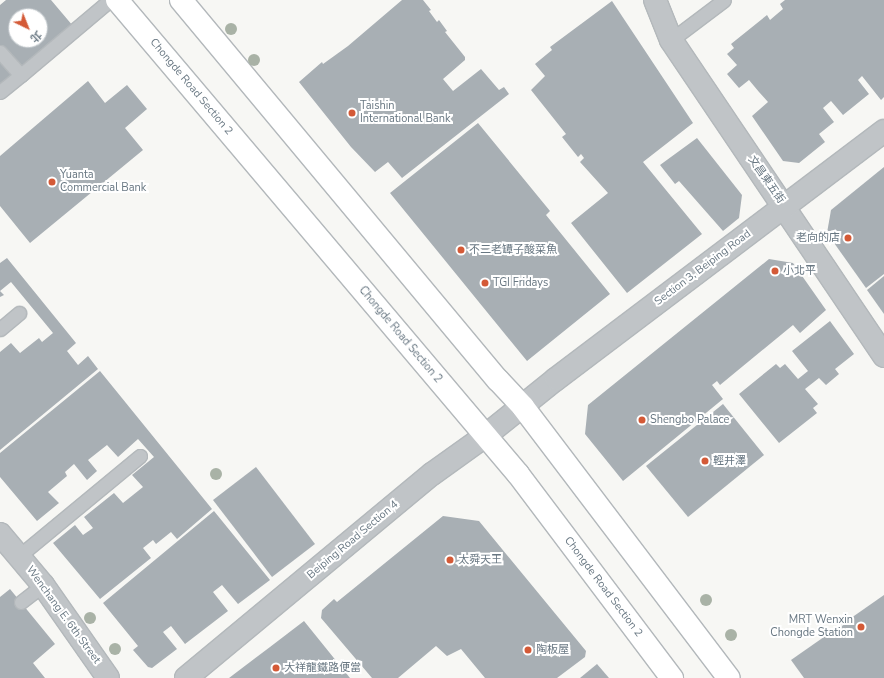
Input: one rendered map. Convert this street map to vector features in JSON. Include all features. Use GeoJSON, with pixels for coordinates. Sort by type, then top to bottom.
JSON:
{"type":"FeatureCollection","features":[{"type":"Feature","properties":{"kind":"main road","name":"Chongde Road Section 2"},"geometry":{"type":"LineString","coordinates":[[117,0],[518,474],[672,678]]}},
{"type":"Feature","properties":{"kind":"main road"},"geometry":{"type":"LineString","coordinates":[[182,0],[498,380],[523,407],[729,678]]}},
{"type":"Feature","properties":{"kind":"street","name":"文昌東五街"},"geometry":{"type":"LineString","coordinates":[[655,0],[671,40],[884,356]]}},
{"type":"Feature","properties":{"kind":"street","name":"Section 3, Beiping Road"},"geometry":{"type":"LineString","coordinates":[[523,407],[556,379],[884,131]]}},
{"type":"Feature","properties":{"kind":"street","name":"Beiping Road Section 4"},"geometry":{"type":"LineString","coordinates":[[186,678],[432,474],[523,407]]}},
{"type":"Feature","properties":{"kind":"street","name":"Wenchang E. 6th Street"},"geometry":{"type":"LineString","coordinates":[[0,534],[43,585],[108,678]]}},
{"type":"Feature","properties":{"kind":"lane"},"geometry":{"type":"LineString","coordinates":[[0,92],[110,0]]}},
{"type":"Feature","properties":{"kind":"lane"},"geometry":{"type":"LineString","coordinates":[[671,40],[724,0]]}},
{"type":"Feature","properties":{"kind":"lane"},"geometry":{"type":"LineString","coordinates":[[0,52],[21,75]]}},
{"type":"Feature","properties":{"kind":"lane"},"geometry":{"type":"LineString","coordinates":[[0,329],[19,313]]}},
{"type":"Feature","properties":{"kind":"lane"},"geometry":{"type":"LineString","coordinates":[[19,556],[140,456]]}},
{"type":"Feature","properties":{"kind":"lane"},"geometry":{"type":"LineString","coordinates":[[21,602],[43,585]]}},
{"type":"Feature","properties":{"kind":"building"},"geometry":{"type":"Polygon","coordinates":[[[6,0],[51,0],[73,26],[48,47],[48,8],[8,8],[8,48],[46,48],[0,86],[0,5],[6,0]]]}},
{"type":"Feature","properties":{"kind":"building"},"geometry":{"type":"Polygon","coordinates":[[[402,0],[423,0],[431,10],[429,11],[437,22],[439,20],[447,31],[445,32],[465,57],[465,60],[443,79],[453,91],[481,69],[499,90],[504,87],[509,94],[402,178],[388,162],[375,172],[351,147],[299,82],[322,62],[323,64],[348,46],[402,0]]]}},
{"type":"Feature","properties":{"kind":"building"},"geometry":{"type":"Polygon","coordinates":[[[785,0],[884,0],[884,97],[881,100],[862,76],[858,80],[869,94],[843,115],[831,101],[823,108],[834,122],[819,134],[825,142],[799,163],[783,161],[752,116],[768,102],[749,80],[739,88],[727,74],[737,65],[727,54],[734,48],[731,44],[767,15],[770,20],[783,9],[780,4],[785,0]]]}},
{"type":"Feature","properties":{"kind":"building"},"geometry":{"type":"Polygon","coordinates":[[[612,1],[693,123],[643,162],[702,234],[627,293],[571,223],[608,193],[580,162],[584,158],[581,154],[578,157],[562,137],[566,134],[531,90],[545,76],[535,64],[552,50],[550,47],[612,1]]]}},
{"type":"Feature","properties":{"kind":"building","name":"Yuanta Commercial Bank"},"geometry":{"type":"Polygon","coordinates":[[[88,81],[105,103],[127,85],[147,109],[125,128],[143,150],[30,243],[0,206],[0,156],[88,81]]]}},
{"type":"Feature","properties":{"kind":"building"},"geometry":{"type":"Polygon","coordinates":[[[478,123],[550,211],[546,215],[610,294],[527,361],[390,193],[478,123]]]}},
{"type":"Feature","properties":{"kind":"building"},"geometry":{"type":"Polygon","coordinates":[[[697,138],[742,195],[739,218],[723,231],[679,181],[675,184],[660,165],[697,138]]]}},
{"type":"Feature","properties":{"kind":"building"},"geometry":{"type":"Polygon","coordinates":[[[884,167],[884,274],[866,288],[827,233],[831,210],[884,167]]]}},
{"type":"Feature","properties":{"kind":"building"},"geometry":{"type":"Polygon","coordinates":[[[7,258],[76,343],[67,351],[78,365],[88,356],[98,369],[0,450],[0,352],[11,343],[20,353],[39,338],[42,342],[53,333],[11,282],[0,291],[0,263],[7,258]]]}},
{"type":"Feature","properties":{"kind":"building"},"geometry":{"type":"Polygon","coordinates":[[[769,259],[793,263],[826,310],[800,333],[793,325],[720,385],[717,381],[712,385],[723,399],[623,481],[585,434],[588,405],[769,259]]]}},
{"type":"Feature","properties":{"kind":"building"},"geometry":{"type":"Polygon","coordinates":[[[884,276],[884,314],[867,290],[884,276]]]}},
{"type":"Feature","properties":{"kind":"building"},"geometry":{"type":"Polygon","coordinates":[[[0,291],[4,295],[0,297],[0,291]]]}},
{"type":"Feature","properties":{"kind":"building"},"geometry":{"type":"Polygon","coordinates":[[[830,321],[854,354],[835,369],[839,374],[826,385],[819,378],[805,389],[818,404],[813,408],[817,413],[779,443],[739,394],[776,364],[780,368],[785,364],[798,379],[808,371],[792,351],[830,321]]]}},
{"type":"Feature","properties":{"kind":"building"},"geometry":{"type":"Polygon","coordinates":[[[100,371],[212,509],[177,539],[171,532],[156,544],[153,540],[143,548],[151,558],[100,599],[53,543],[75,525],[83,535],[93,528],[84,517],[114,493],[123,503],[143,487],[132,475],[154,457],[138,439],[118,457],[107,445],[88,460],[97,471],[87,480],[74,464],[65,472],[67,476],[48,492],[59,503],[37,521],[0,477],[0,453],[100,371]]]}},
{"type":"Feature","properties":{"kind":"building","name":"輕井澤"},"geometry":{"type":"Polygon","coordinates":[[[723,404],[764,455],[688,517],[646,466],[723,404]]]}},
{"type":"Feature","properties":{"kind":"building"},"geometry":{"type":"Polygon","coordinates":[[[256,467],[315,544],[272,577],[213,500],[256,467]]]}},
{"type":"Feature","properties":{"kind":"building"},"geometry":{"type":"Polygon","coordinates":[[[214,511],[270,580],[238,604],[222,585],[213,592],[228,611],[185,644],[171,626],[163,632],[177,649],[152,668],[148,667],[133,650],[138,646],[103,603],[214,511]]]}},
{"type":"Feature","properties":{"kind":"building","name":"太舜天王"},"geometry":{"type":"Polygon","coordinates":[[[443,516],[479,521],[586,651],[585,657],[557,678],[485,678],[461,649],[447,656],[436,646],[398,678],[372,678],[321,618],[322,610],[334,599],[337,602],[443,516]]]}},
{"type":"Feature","properties":{"kind":"building"},"geometry":{"type":"Polygon","coordinates":[[[10,589],[55,644],[33,663],[45,678],[0,678],[0,597],[10,589]]]}},
{"type":"Feature","properties":{"kind":"building","name":"MRT Wenxin Chongde Station"},"geometry":{"type":"Polygon","coordinates":[[[884,595],[884,678],[804,678],[791,660],[884,595]]]}},
{"type":"Feature","properties":{"kind":"building"},"geometry":{"type":"Polygon","coordinates":[[[304,621],[350,678],[229,678],[270,647],[304,621]]]}},
{"type":"Feature","properties":{"kind":"building"},"geometry":{"type":"Polygon","coordinates":[[[597,664],[609,678],[580,678],[597,664]]]}},
{"type":"Feature","properties":{"kind":"place","name":"Taishin International Bank"},"geometry":{"type":"Point","coordinates":[352,113]}},
{"type":"Feature","properties":{"kind":"place","name":"Yuanta Commercial Bank"},"geometry":{"type":"Point","coordinates":[52,182]}},
{"type":"Feature","properties":{"kind":"place","name":"老向的店"},"geometry":{"type":"Point","coordinates":[848,238]}},
{"type":"Feature","properties":{"kind":"place","name":"不二老罈子酸菜魚"},"geometry":{"type":"Point","coordinates":[461,250]}},
{"type":"Feature","properties":{"kind":"place","name":"小北平"},"geometry":{"type":"Point","coordinates":[775,271]}},
{"type":"Feature","properties":{"kind":"place","name":"TGI Fridays"},"geometry":{"type":"Point","coordinates":[485,283]}},
{"type":"Feature","properties":{"kind":"place","name":"Shengbo Palace"},"geometry":{"type":"Point","coordinates":[642,420]}},
{"type":"Feature","properties":{"kind":"place","name":"輕井澤"},"geometry":{"type":"Point","coordinates":[705,461]}},
{"type":"Feature","properties":{"kind":"place","name":"太舜天王"},"geometry":{"type":"Point","coordinates":[450,560]}},
{"type":"Feature","properties":{"kind":"place","name":"MRT Wenxin Chongde Station"},"geometry":{"type":"Point","coordinates":[861,627]}},
{"type":"Feature","properties":{"kind":"place","name":"陶板屋"},"geometry":{"type":"Point","coordinates":[528,650]}},
{"type":"Feature","properties":{"kind":"place","name":"大祥龍鐵路便當"},"geometry":{"type":"Point","coordinates":[276,668]}}]}
